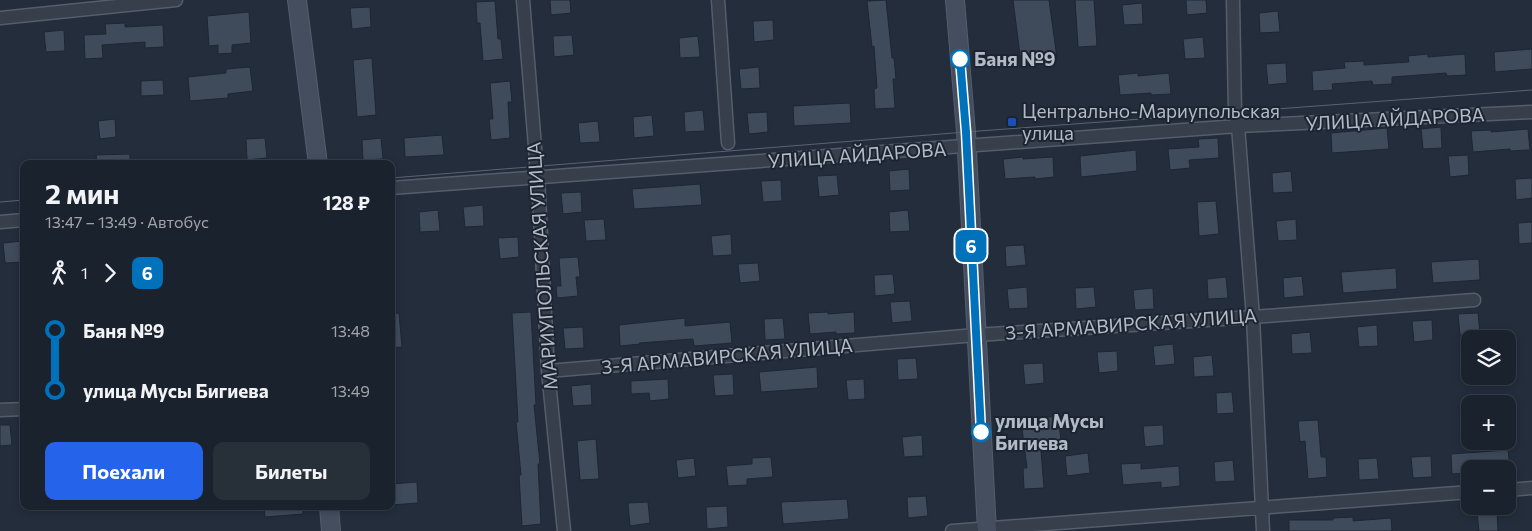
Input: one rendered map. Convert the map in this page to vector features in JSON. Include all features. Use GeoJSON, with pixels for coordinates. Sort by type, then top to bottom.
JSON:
{"type":"FeatureCollection","features":[{"type":"Feature","properties":{"kind":"street"},"geometry":{"type":"LineString","coordinates":[[0,18],[176,0]]}},
{"type":"Feature","properties":{"kind":"street"},"geometry":{"type":"LineString","coordinates":[[297,0],[317,160]]}},
{"type":"Feature","properties":{"kind":"street","name":"МАРИУПОЛЬСКАЯ УЛИЦА"},"geometry":{"type":"LineString","coordinates":[[523,0],[538,178],[548,371],[564,531]]}},
{"type":"Feature","properties":{"kind":"street"},"geometry":{"type":"LineString","coordinates":[[718,0],[728,143]]}},
{"type":"Feature","properties":{"kind":"street"},"geometry":{"type":"LineString","coordinates":[[955,0],[966,132],[987,530]]}},
{"type":"Feature","properties":{"kind":"street"},"geometry":{"type":"LineString","coordinates":[[1233,0],[1235,106],[1252,317],[1263,531]]}},
{"type":"Feature","properties":{"kind":"street","name":"УЛИЦА АЙДАРОВА"},"geometry":{"type":"LineString","coordinates":[[395,188],[1238,126],[1532,112]]}},
{"type":"Feature","properties":{"kind":"street"},"geometry":{"type":"LineString","coordinates":[[0,222],[20,220]]}},
{"type":"Feature","properties":{"kind":"street","name":"3-Я АРМАВИРСКАЯ УЛИЦА"},"geometry":{"type":"LineString","coordinates":[[548,371],[976,335],[1474,300]]}},
{"type":"Feature","properties":{"kind":"street"},"geometry":{"type":"LineString","coordinates":[[0,410],[20,409]]}},
{"type":"Feature","properties":{"kind":"street"},"geometry":{"type":"LineString","coordinates":[[1516,489],[1532,488]]}},
{"type":"Feature","properties":{"kind":"street"},"geometry":{"type":"LineString","coordinates":[[952,531],[987,530],[1461,493]]}},
{"type":"Feature","properties":{"kind":"street"},"geometry":{"type":"LineString","coordinates":[[329,510],[331,531]]}},
{"type":"Feature","properties":{"kind":"building"},"geometry":{"type":"Polygon","coordinates":[[[550,0],[570,0],[571,13],[551,15],[550,0]]]}},
{"type":"Feature","properties":{"kind":"building"},"geometry":{"type":"Polygon","coordinates":[[[886,0],[896,79],[893,79],[895,108],[875,109],[874,89],[877,88],[874,46],[872,47],[867,1],[886,0]]]}},
{"type":"Feature","properties":{"kind":"building"},"geometry":{"type":"Polygon","coordinates":[[[1013,0],[1049,0],[1057,58],[1021,63],[1013,0]]]}},
{"type":"Feature","properties":{"kind":"building"},"geometry":{"type":"Polygon","coordinates":[[[1075,0],[1094,0],[1097,46],[1078,47],[1075,0]]]}},
{"type":"Feature","properties":{"kind":"building"},"geometry":{"type":"Polygon","coordinates":[[[1186,0],[1206,0],[1207,13],[1187,15],[1186,0]]]}},
{"type":"Feature","properties":{"kind":"building"},"geometry":{"type":"Polygon","coordinates":[[[495,1],[498,39],[501,39],[503,59],[483,61],[476,2],[495,1]]]}},
{"type":"Feature","properties":{"kind":"building"},"geometry":{"type":"Polygon","coordinates":[[[1142,3],[1143,24],[1124,25],[1122,5],[1142,3]]]}},
{"type":"Feature","properties":{"kind":"building"},"geometry":{"type":"Polygon","coordinates":[[[370,7],[371,27],[352,29],[350,8],[370,7]]]}},
{"type":"Feature","properties":{"kind":"building"},"geometry":{"type":"Polygon","coordinates":[[[1278,11],[1280,32],[1260,33],[1259,13],[1278,11]]]}},
{"type":"Feature","properties":{"kind":"building"},"geometry":{"type":"Polygon","coordinates":[[[249,12],[251,43],[232,45],[232,53],[218,54],[218,45],[209,46],[207,16],[249,12]]]}},
{"type":"Feature","properties":{"kind":"building"},"geometry":{"type":"Polygon","coordinates":[[[773,20],[774,40],[754,42],[753,21],[773,20]]]}},
{"type":"Feature","properties":{"kind":"building"},"geometry":{"type":"Polygon","coordinates":[[[125,23],[125,27],[163,25],[164,47],[145,48],[145,42],[102,45],[103,58],[85,59],[84,35],[106,34],[105,24],[125,23]]]}},
{"type":"Feature","properties":{"kind":"building"},"geometry":{"type":"Polygon","coordinates":[[[64,30],[65,51],[46,52],[44,32],[64,30]]]}},
{"type":"Feature","properties":{"kind":"building"},"geometry":{"type":"Polygon","coordinates":[[[572,35],[574,55],[554,57],[553,36],[572,35]]]}},
{"type":"Feature","properties":{"kind":"building"},"geometry":{"type":"Polygon","coordinates":[[[698,36],[700,57],[680,58],[679,38],[698,36]]]}},
{"type":"Feature","properties":{"kind":"building"},"geometry":{"type":"Polygon","coordinates":[[[1203,37],[1205,58],[1185,59],[1183,39],[1203,37]]]}},
{"type":"Feature","properties":{"kind":"building"},"geometry":{"type":"Polygon","coordinates":[[[1532,49],[1532,69],[1495,72],[1494,52],[1532,49]]]}},
{"type":"Feature","properties":{"kind":"building"},"geometry":{"type":"Polygon","coordinates":[[[1428,54],[1428,57],[1465,54],[1466,75],[1447,76],[1446,73],[1392,77],[1392,84],[1373,85],[1372,81],[1332,84],[1333,90],[1313,91],[1312,71],[1345,68],[1344,62],[1364,61],[1364,65],[1409,62],[1408,56],[1428,54]]]}},
{"type":"Feature","properties":{"kind":"building"},"geometry":{"type":"Polygon","coordinates":[[[372,58],[376,115],[357,117],[353,60],[372,58]]]}},
{"type":"Feature","properties":{"kind":"building"},"geometry":{"type":"Polygon","coordinates":[[[1286,63],[1287,83],[1268,85],[1266,64],[1286,63]]]}},
{"type":"Feature","properties":{"kind":"building"},"geometry":{"type":"Polygon","coordinates":[[[250,67],[253,91],[228,94],[228,98],[190,101],[188,77],[226,73],[226,69],[250,67]]]}},
{"type":"Feature","properties":{"kind":"building"},"geometry":{"type":"Polygon","coordinates":[[[759,67],[760,88],[741,89],[739,69],[759,67]]]}},
{"type":"Feature","properties":{"kind":"building"},"geometry":{"type":"Polygon","coordinates":[[[1138,73],[1138,76],[1169,73],[1171,94],[1120,95],[1118,75],[1138,73]]]}},
{"type":"Feature","properties":{"kind":"building"},"geometry":{"type":"Polygon","coordinates":[[[163,80],[164,95],[141,96],[141,81],[163,80]]]}},
{"type":"Feature","properties":{"kind":"building"},"geometry":{"type":"Polygon","coordinates":[[[510,81],[512,102],[508,102],[510,138],[491,140],[489,119],[493,119],[490,83],[510,81]]]}},
{"type":"Feature","properties":{"kind":"building"},"geometry":{"type":"Polygon","coordinates":[[[850,103],[851,123],[794,126],[793,106],[850,103]]]}},
{"type":"Feature","properties":{"kind":"building"},"geometry":{"type":"Polygon","coordinates":[[[703,110],[705,131],[685,132],[684,112],[703,110]]]}},
{"type":"Feature","properties":{"kind":"building"},"geometry":{"type":"Polygon","coordinates":[[[767,112],[768,132],[749,134],[747,113],[767,112]]]}},
{"type":"Feature","properties":{"kind":"building"},"geometry":{"type":"Polygon","coordinates":[[[652,115],[654,136],[634,138],[633,117],[652,115]]]}},
{"type":"Feature","properties":{"kind":"building"},"geometry":{"type":"Polygon","coordinates":[[[115,119],[116,137],[100,139],[98,121],[115,119]]]}},
{"type":"Feature","properties":{"kind":"building"},"geometry":{"type":"Polygon","coordinates":[[[598,121],[600,142],[580,143],[578,123],[598,121]]]}},
{"type":"Feature","properties":{"kind":"building"},"geometry":{"type":"Polygon","coordinates":[[[1441,127],[1442,148],[1423,149],[1421,129],[1441,127]]]}},
{"type":"Feature","properties":{"kind":"building"},"geometry":{"type":"Polygon","coordinates":[[[1387,128],[1389,149],[1332,153],[1331,133],[1387,128]]]}},
{"type":"Feature","properties":{"kind":"building"},"geometry":{"type":"Polygon","coordinates":[[[1528,129],[1530,150],[1510,151],[1510,149],[1473,152],[1471,131],[1491,130],[1491,132],[1528,129]]]}},
{"type":"Feature","properties":{"kind":"building"},"geometry":{"type":"Polygon","coordinates":[[[442,135],[444,155],[405,157],[404,138],[442,135]]]}},
{"type":"Feature","properties":{"kind":"building"},"geometry":{"type":"Polygon","coordinates":[[[265,138],[267,158],[247,160],[246,139],[265,138]]]}},
{"type":"Feature","properties":{"kind":"building"},"geometry":{"type":"Polygon","coordinates":[[[381,138],[383,159],[363,160],[362,140],[381,138]]]}},
{"type":"Feature","properties":{"kind":"building"},"geometry":{"type":"Polygon","coordinates":[[[1218,138],[1219,158],[1189,160],[1190,168],[1170,170],[1168,149],[1199,147],[1198,139],[1218,138]]]}},
{"type":"Feature","properties":{"kind":"building"},"geometry":{"type":"Polygon","coordinates":[[[1136,150],[1137,171],[1081,177],[1080,156],[1136,150]]]}},
{"type":"Feature","properties":{"kind":"building"},"geometry":{"type":"Polygon","coordinates":[[[130,154],[130,160],[97,160],[96,155],[130,154]]]}},
{"type":"Feature","properties":{"kind":"building"},"geometry":{"type":"Polygon","coordinates":[[[1468,155],[1469,175],[1450,177],[1448,156],[1468,155]]]}},
{"type":"Feature","properties":{"kind":"building"},"geometry":{"type":"Polygon","coordinates":[[[1023,157],[1023,159],[1053,157],[1054,177],[1005,179],[1003,159],[1023,157]]]}},
{"type":"Feature","properties":{"kind":"building"},"geometry":{"type":"Polygon","coordinates":[[[909,169],[910,190],[890,191],[889,171],[909,169]]]}},
{"type":"Feature","properties":{"kind":"building"},"geometry":{"type":"Polygon","coordinates":[[[1291,171],[1293,192],[1273,193],[1272,173],[1291,171]]]}},
{"type":"Feature","properties":{"kind":"building"},"geometry":{"type":"Polygon","coordinates":[[[837,175],[839,195],[819,197],[817,176],[837,175]]]}},
{"type":"Feature","properties":{"kind":"building"},"geometry":{"type":"Polygon","coordinates":[[[1532,178],[1532,198],[1516,200],[1515,179],[1532,178]]]}},
{"type":"Feature","properties":{"kind":"building"},"geometry":{"type":"Polygon","coordinates":[[[781,180],[782,201],[763,202],[761,181],[781,180]]]}},
{"type":"Feature","properties":{"kind":"building"},"geometry":{"type":"Polygon","coordinates":[[[700,184],[702,205],[634,209],[632,189],[700,184]]]}},
{"type":"Feature","properties":{"kind":"building"},"geometry":{"type":"Polygon","coordinates":[[[581,192],[582,212],[563,214],[561,193],[581,192]]]}},
{"type":"Feature","properties":{"kind":"building"},"geometry":{"type":"Polygon","coordinates":[[[1216,201],[1219,234],[1199,236],[1197,202],[1216,201]]]}},
{"type":"Feature","properties":{"kind":"building"},"geometry":{"type":"Polygon","coordinates":[[[483,205],[484,226],[465,227],[463,207],[483,205]]]}},
{"type":"Feature","properties":{"kind":"building"},"geometry":{"type":"Polygon","coordinates":[[[438,210],[440,231],[420,232],[419,212],[438,210]]]}},
{"type":"Feature","properties":{"kind":"building"},"geometry":{"type":"Polygon","coordinates":[[[908,210],[910,231],[890,232],[889,212],[908,210]]]}},
{"type":"Feature","properties":{"kind":"building"},"geometry":{"type":"Polygon","coordinates":[[[604,219],[606,240],[586,241],[584,220],[604,219]]]}},
{"type":"Feature","properties":{"kind":"building"},"geometry":{"type":"Polygon","coordinates":[[[1296,219],[1297,240],[1278,241],[1276,221],[1296,219]]]}},
{"type":"Feature","properties":{"kind":"building"},"geometry":{"type":"Polygon","coordinates":[[[1532,222],[1532,243],[1519,244],[1518,223],[1532,222]]]}},
{"type":"Feature","properties":{"kind":"building"},"geometry":{"type":"Polygon","coordinates":[[[731,234],[732,255],[713,256],[711,236],[731,234]]]}},
{"type":"Feature","properties":{"kind":"building"},"geometry":{"type":"Polygon","coordinates":[[[518,237],[519,257],[500,259],[498,238],[518,237]]]}},
{"type":"Feature","properties":{"kind":"building"},"geometry":{"type":"Polygon","coordinates":[[[20,241],[20,262],[5,263],[3,243],[20,241]]]}},
{"type":"Feature","properties":{"kind":"building"},"geometry":{"type":"Polygon","coordinates":[[[1024,245],[1026,265],[1006,267],[1005,246],[1024,245]]]}},
{"type":"Feature","properties":{"kind":"building"},"geometry":{"type":"Polygon","coordinates":[[[578,257],[580,277],[576,277],[578,296],[557,298],[556,286],[561,286],[559,258],[578,257]]]}},
{"type":"Feature","properties":{"kind":"building"},"geometry":{"type":"Polygon","coordinates":[[[1479,259],[1480,280],[1433,283],[1431,262],[1479,259]]]}},
{"type":"Feature","properties":{"kind":"building"},"geometry":{"type":"Polygon","coordinates":[[[758,263],[760,281],[740,283],[738,264],[758,263]]]}},
{"type":"Feature","properties":{"kind":"building"},"geometry":{"type":"Polygon","coordinates":[[[1396,268],[1397,289],[1343,293],[1341,272],[1396,268]]]}},
{"type":"Feature","properties":{"kind":"building"},"geometry":{"type":"Polygon","coordinates":[[[893,274],[895,294],[875,296],[874,275],[893,274]]]}},
{"type":"Feature","properties":{"kind":"building"},"geometry":{"type":"Polygon","coordinates":[[[1302,276],[1304,296],[1284,298],[1283,278],[1302,276]]]}},
{"type":"Feature","properties":{"kind":"building"},"geometry":{"type":"Polygon","coordinates":[[[1226,277],[1228,298],[1208,299],[1207,279],[1226,277]]]}},
{"type":"Feature","properties":{"kind":"building"},"geometry":{"type":"Polygon","coordinates":[[[1027,287],[1028,308],[1009,309],[1007,289],[1027,287]]]}},
{"type":"Feature","properties":{"kind":"building"},"geometry":{"type":"Polygon","coordinates":[[[1094,287],[1096,307],[1076,309],[1075,288],[1094,287]]]}},
{"type":"Feature","properties":{"kind":"building"},"geometry":{"type":"Polygon","coordinates":[[[1153,288],[1154,309],[1135,310],[1133,290],[1153,288]]]}},
{"type":"Feature","properties":{"kind":"building"},"geometry":{"type":"Polygon","coordinates":[[[910,301],[912,321],[892,323],[890,302],[910,301]]]}},
{"type":"Feature","properties":{"kind":"building"},"geometry":{"type":"Polygon","coordinates":[[[531,312],[536,405],[534,405],[540,464],[538,464],[541,524],[522,526],[512,313],[531,312]]]}},
{"type":"Feature","properties":{"kind":"building"},"geometry":{"type":"Polygon","coordinates":[[[828,312],[828,314],[854,312],[855,333],[810,334],[808,313],[828,312]]]}},
{"type":"Feature","properties":{"kind":"building"},"geometry":{"type":"Polygon","coordinates":[[[399,313],[402,347],[395,348],[395,314],[399,313]]]}},
{"type":"Feature","properties":{"kind":"building"},"geometry":{"type":"Polygon","coordinates":[[[1478,313],[1480,330],[1461,330],[1460,335],[1458,314],[1478,313]]]}},
{"type":"Feature","properties":{"kind":"building"},"geometry":{"type":"Polygon","coordinates":[[[685,318],[685,326],[730,322],[732,343],[694,346],[693,339],[620,346],[619,325],[685,318]]]}},
{"type":"Feature","properties":{"kind":"building"},"geometry":{"type":"Polygon","coordinates":[[[783,318],[785,339],[765,340],[764,319],[783,318]]]}},
{"type":"Feature","properties":{"kind":"building"},"geometry":{"type":"Polygon","coordinates":[[[1432,320],[1433,340],[1414,342],[1412,321],[1432,320]]]}},
{"type":"Feature","properties":{"kind":"building"},"geometry":{"type":"Polygon","coordinates":[[[1377,325],[1378,346],[1359,347],[1357,327],[1377,325]]]}},
{"type":"Feature","properties":{"kind":"building"},"geometry":{"type":"Polygon","coordinates":[[[583,327],[584,348],[565,349],[563,328],[583,327]]]}},
{"type":"Feature","properties":{"kind":"building"},"geometry":{"type":"Polygon","coordinates":[[[1310,332],[1312,353],[1292,354],[1291,334],[1310,332]]]}},
{"type":"Feature","properties":{"kind":"building"},"geometry":{"type":"Polygon","coordinates":[[[1173,344],[1175,364],[1155,366],[1153,346],[1173,344]]]}},
{"type":"Feature","properties":{"kind":"building"},"geometry":{"type":"Polygon","coordinates":[[[1117,351],[1118,371],[1099,373],[1097,352],[1117,351]]]}},
{"type":"Feature","properties":{"kind":"building"},"geometry":{"type":"Polygon","coordinates":[[[1212,355],[1214,376],[1194,377],[1193,357],[1212,355]]]}},
{"type":"Feature","properties":{"kind":"building"},"geometry":{"type":"Polygon","coordinates":[[[916,358],[918,379],[898,380],[897,359],[916,358]]]}},
{"type":"Feature","properties":{"kind":"building"},"geometry":{"type":"Polygon","coordinates":[[[1043,363],[1044,383],[1025,385],[1023,364],[1043,363]]]}},
{"type":"Feature","properties":{"kind":"building"},"geometry":{"type":"Polygon","coordinates":[[[817,367],[818,388],[761,392],[759,372],[817,367]]]}},
{"type":"Feature","properties":{"kind":"building"},"geometry":{"type":"Polygon","coordinates":[[[733,374],[734,395],[715,396],[713,375],[733,374]]]}},
{"type":"Feature","properties":{"kind":"building"},"geometry":{"type":"Polygon","coordinates":[[[668,379],[669,399],[650,401],[649,393],[631,394],[631,381],[668,379]]]}},
{"type":"Feature","properties":{"kind":"building"},"geometry":{"type":"Polygon","coordinates":[[[864,379],[865,399],[848,400],[846,380],[864,379]]]}},
{"type":"Feature","properties":{"kind":"building"},"geometry":{"type":"Polygon","coordinates":[[[591,384],[592,405],[573,406],[571,386],[591,384]]]}},
{"type":"Feature","properties":{"kind":"building"},"geometry":{"type":"Polygon","coordinates":[[[1232,392],[1234,413],[1217,414],[1216,393],[1232,392]]]}},
{"type":"Feature","properties":{"kind":"building"},"geometry":{"type":"Polygon","coordinates":[[[1058,416],[1062,448],[1041,451],[1044,488],[1024,489],[1023,468],[1027,468],[1021,420],[1058,416]]]}},
{"type":"Feature","properties":{"kind":"building"},"geometry":{"type":"Polygon","coordinates":[[[1318,420],[1321,457],[1326,457],[1327,477],[1308,479],[1305,441],[1300,442],[1298,421],[1318,420]]]}},
{"type":"Feature","properties":{"kind":"building"},"geometry":{"type":"Polygon","coordinates":[[[0,425],[10,425],[12,445],[0,446],[0,425]]]}},
{"type":"Feature","properties":{"kind":"building"},"geometry":{"type":"Polygon","coordinates":[[[1163,425],[1164,445],[1145,447],[1143,426],[1163,425]]]}},
{"type":"Feature","properties":{"kind":"building"},"geometry":{"type":"Polygon","coordinates":[[[922,435],[923,456],[904,457],[902,437],[922,435]]]}},
{"type":"Feature","properties":{"kind":"building"},"geometry":{"type":"Polygon","coordinates":[[[596,439],[599,479],[580,480],[577,441],[596,439]]]}},
{"type":"Feature","properties":{"kind":"building"},"geometry":{"type":"Polygon","coordinates":[[[1508,450],[1509,460],[1461,460],[1461,474],[1452,474],[1451,454],[1508,450]]]}},
{"type":"Feature","properties":{"kind":"building"},"geometry":{"type":"Polygon","coordinates":[[[1088,453],[1090,473],[1067,476],[1065,456],[1088,453]]]}},
{"type":"Feature","properties":{"kind":"building"},"geometry":{"type":"Polygon","coordinates":[[[1431,456],[1432,477],[1413,478],[1411,457],[1431,456]]]}},
{"type":"Feature","properties":{"kind":"building"},"geometry":{"type":"Polygon","coordinates":[[[771,457],[773,477],[747,479],[747,485],[728,486],[726,466],[752,464],[752,458],[771,457]]]}},
{"type":"Feature","properties":{"kind":"building"},"geometry":{"type":"Polygon","coordinates":[[[694,458],[696,476],[678,478],[676,460],[694,458]]]}},
{"type":"Feature","properties":{"kind":"building"},"geometry":{"type":"Polygon","coordinates":[[[1377,458],[1379,479],[1359,480],[1358,459],[1377,458]]]}},
{"type":"Feature","properties":{"kind":"building"},"geometry":{"type":"Polygon","coordinates":[[[1233,460],[1235,481],[1215,482],[1214,462],[1233,460]]]}},
{"type":"Feature","properties":{"kind":"building"},"geometry":{"type":"Polygon","coordinates":[[[1141,463],[1141,469],[1179,466],[1180,486],[1161,488],[1161,482],[1123,485],[1121,464],[1141,463]]]}},
{"type":"Feature","properties":{"kind":"building"},"geometry":{"type":"Polygon","coordinates":[[[417,482],[418,503],[395,505],[395,484],[417,482]]]}},
{"type":"Feature","properties":{"kind":"building"},"geometry":{"type":"Polygon","coordinates":[[[926,496],[928,516],[908,518],[907,497],[926,496]]]}},
{"type":"Feature","properties":{"kind":"building"},"geometry":{"type":"Polygon","coordinates":[[[847,499],[849,519],[783,524],[781,502],[847,499]]]}},
{"type":"Feature","properties":{"kind":"building"},"geometry":{"type":"Polygon","coordinates":[[[648,502],[650,523],[630,526],[628,503],[648,502]]]}},
{"type":"Feature","properties":{"kind":"building"},"geometry":{"type":"Polygon","coordinates":[[[727,506],[728,527],[707,529],[706,507],[727,506]]]}},
{"type":"Feature","properties":{"kind":"building"},"geometry":{"type":"Polygon","coordinates":[[[264,510],[303,510],[303,514],[265,517],[264,510]]]}},
{"type":"Feature","properties":{"kind":"building"},"geometry":{"type":"Polygon","coordinates":[[[1477,515],[1497,515],[1498,531],[1479,531],[1477,515]]]}},
{"type":"Feature","properties":{"kind":"building"},"geometry":{"type":"Polygon","coordinates":[[[1353,517],[1353,521],[1391,518],[1392,531],[1289,531],[1289,520],[1333,520],[1333,518],[1353,517]]]}},
{"type":"Feature","properties":{"kind":"tram line"},"geometry":{"type":"LineString","coordinates":[[395,178],[966,132],[1532,90]]}},
{"type":"Feature","properties":{"kind":"tram line"},"geometry":{"type":"LineString","coordinates":[[0,202],[20,200]]}},
{"type":"Feature","properties":{"kind":"bus line","name":"6"},"geometry":{"type":"LineString","coordinates":[[960,59],[966,132],[981,432]]}},
{"type":"Feature","properties":{"kind":"place","name":"Баня №9"},"geometry":{"type":"Point","coordinates":[960,59]}},
{"type":"Feature","properties":{"kind":"place","name":"Центрально-Мариупольская улица"},"geometry":{"type":"Point","coordinates":[1012,122]}},
{"type":"Feature","properties":{"kind":"place","name":"улица Мусы Бигиева"},"geometry":{"type":"Point","coordinates":[981,432]}}]}
